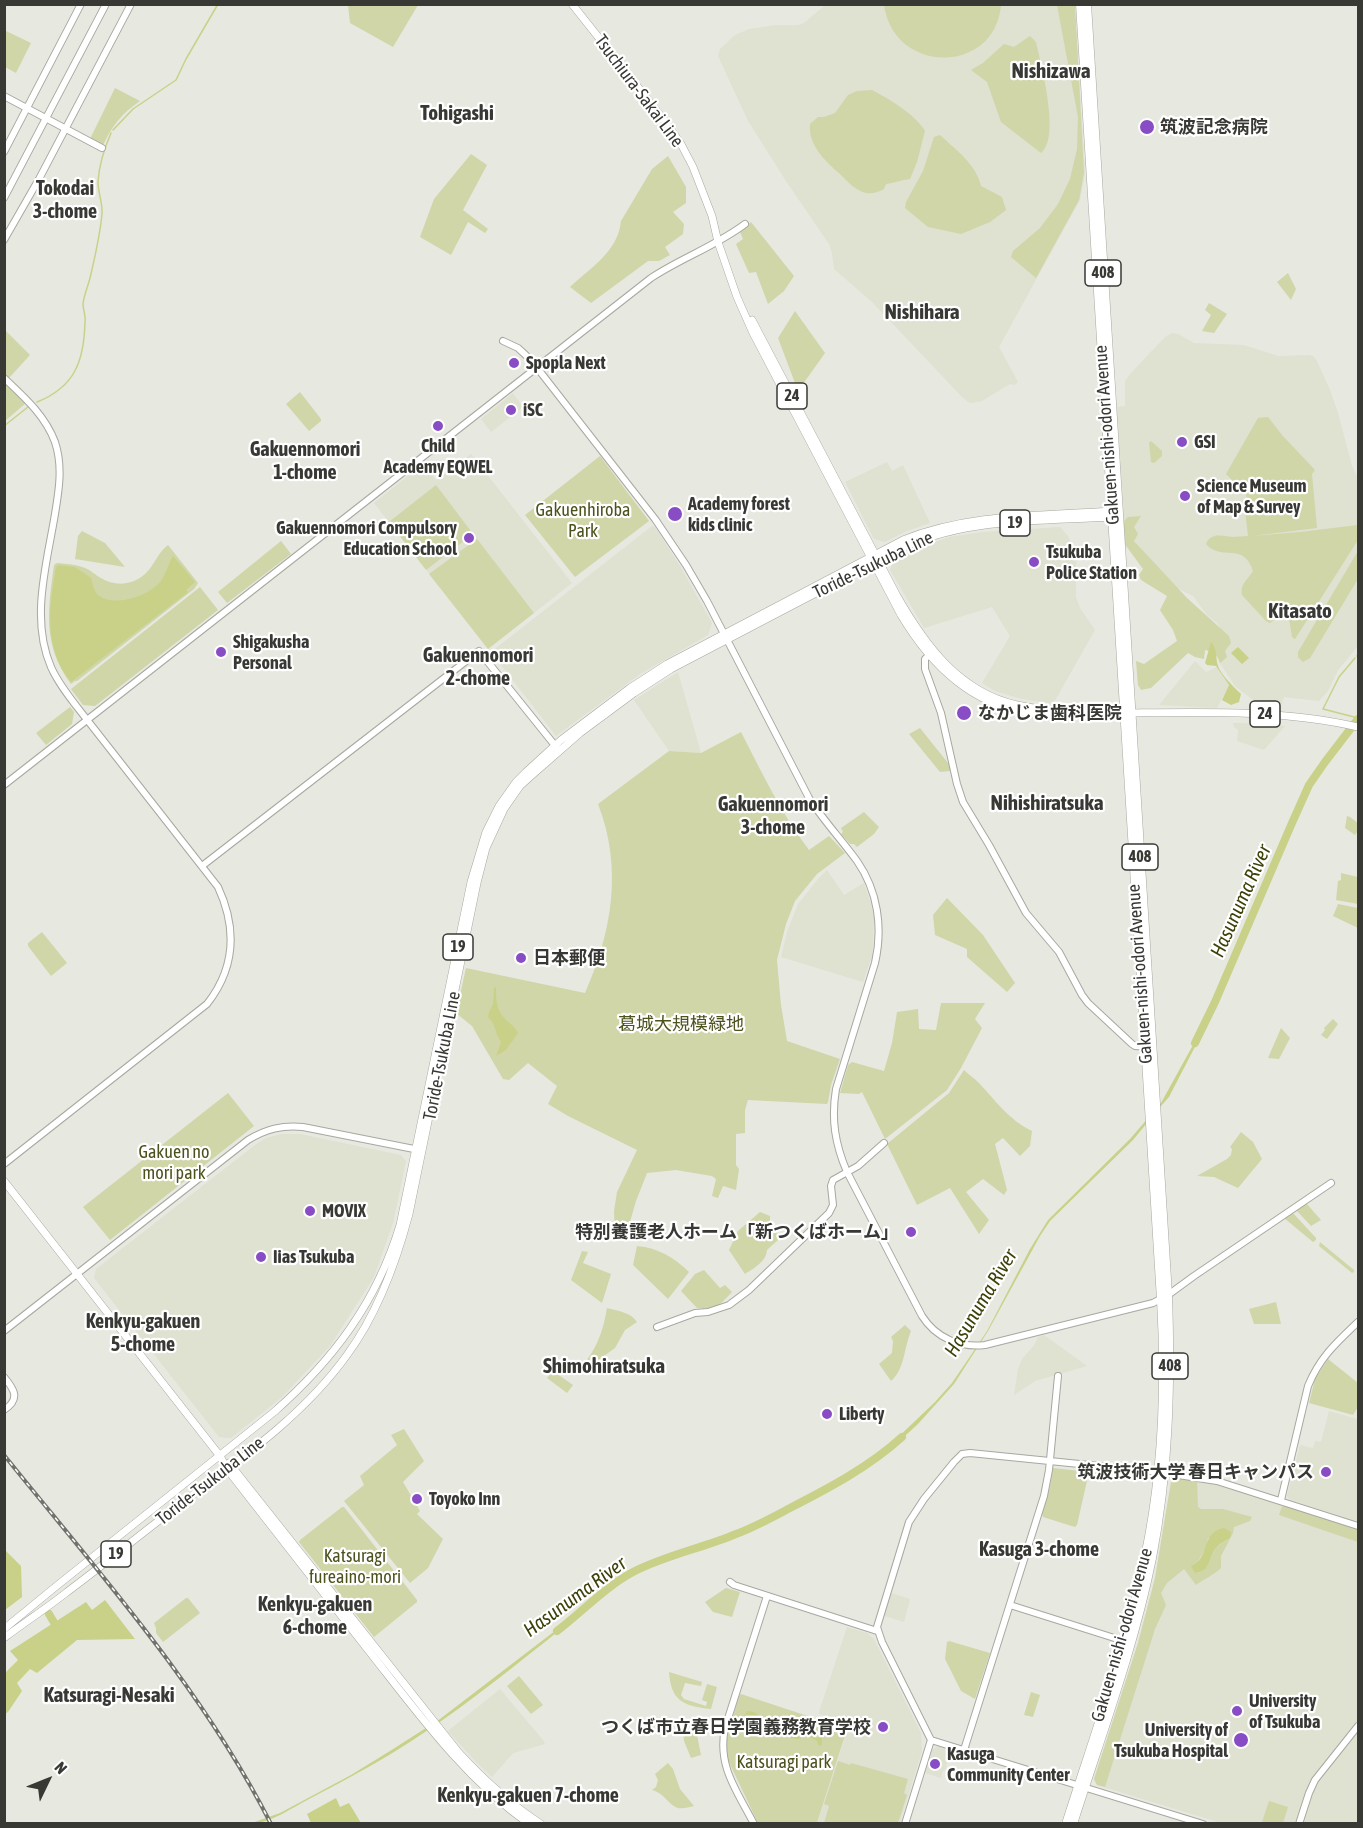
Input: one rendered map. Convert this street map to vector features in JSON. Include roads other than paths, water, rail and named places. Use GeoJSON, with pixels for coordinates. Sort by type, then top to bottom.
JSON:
{"type":"FeatureCollection","features":[{"type":"Feature","properties":{"kind":"highway","name":"Gakuen-nishi-odori Avenue"},"geometry":{"type":"LineString","coordinates":[[1080,4],[1148,1047],[1150,1129],[1164,1297]]}},
{"type":"Feature","properties":{"kind":"highway","name":"Gakuen-nishi-odori Avenue"},"geometry":{"type":"LineString","coordinates":[[1087,4],[1114,513]]}},
{"type":"Feature","properties":{"kind":"highway","name":"Gakuen-nishi-odori Avenue"},"geometry":{"type":"LineString","coordinates":[[1066,1824],[1081,1786],[1152,1557],[1170,1397],[1155,1100],[1148,1047]]}},
{"type":"Feature","properties":{"kind":"highway","name":"Gakuen-nishi-odori Avenue"},"geometry":{"type":"LineString","coordinates":[[1073,1824],[1081,1786]]}},
{"type":"Feature","properties":{"kind":"main road","name":"Tsuchiura-Sakai Line"},"geometry":{"type":"LineString","coordinates":[[572,4],[675,136],[693,167],[712,216],[718,242]]}},
{"type":"Feature","properties":{"kind":"main road","name":"24"},"geometry":{"type":"LineString","coordinates":[[718,242],[753,333],[874,559],[931,653],[962,679],[1002,701],[1055,710],[1126,713],[1250,713],[1288,716],[1358,727]]}},
{"type":"Feature","properties":{"kind":"main road","name":"Toride-Tsukuba Line"},"geometry":{"type":"LineString","coordinates":[[4,1638],[48,1607],[283,1424],[319,1389],[363,1331],[378,1303],[402,1241],[471,882],[480,847],[492,819],[508,792],[526,772],[648,683],[726,636],[874,559],[916,534],[952,524],[993,519],[1114,513]]}},
{"type":"Feature","properties":{"kind":"main road","name":"Toride-Tsukuba Line"},"geometry":{"type":"LineString","coordinates":[[4,1629],[294,1395],[327,1360],[352,1326],[382,1277],[392,1251],[420,1150]]}},
{"type":"Feature","properties":{"kind":"main road"},"geometry":{"type":"LineString","coordinates":[[4,1181],[436,1730],[483,1787],[529,1824]]}},
{"type":"Feature","properties":{"kind":"main road"},"geometry":{"type":"LineString","coordinates":[[436,1730],[487,1783],[542,1824]]}},
{"type":"Feature","properties":{"kind":"street"},"geometry":{"type":"LineString","coordinates":[[4,152],[81,4]]}},
{"type":"Feature","properties":{"kind":"street"},"geometry":{"type":"LineString","coordinates":[[4,198],[106,4]]}},
{"type":"Feature","properties":{"kind":"street"},"geometry":{"type":"LineString","coordinates":[[4,240],[131,4]]}},
{"type":"Feature","properties":{"kind":"street"},"geometry":{"type":"LineString","coordinates":[[4,96],[102,148]]}},
{"type":"Feature","properties":{"kind":"street"},"geometry":{"type":"LineString","coordinates":[[4,785],[651,278],[673,264],[718,242],[745,224]]}},
{"type":"Feature","properties":{"kind":"street"},"geometry":{"type":"LineString","coordinates":[[503,341],[524,352],[537,367],[660,525],[696,582],[726,636],[804,789],[825,821],[860,866],[868,881],[875,901],[879,928],[876,956],[839,1077],[833,1106],[836,1140],[847,1172],[926,1323],[950,1341],[972,1346],[985,1345],[1132,1308],[1164,1297],[1331,1183]]}},
{"type":"Feature","properties":{"kind":"street"},"geometry":{"type":"LineString","coordinates":[[4,378],[31,403],[44,420],[57,452],[59,487],[41,604],[41,630],[52,668],[65,691],[218,887],[226,904],[232,937],[230,958],[219,989],[207,1004],[4,1164]]}},
{"type":"Feature","properties":{"kind":"street"},"geometry":{"type":"LineString","coordinates":[[202,866],[479,651],[557,748]]}},
{"type":"Feature","properties":{"kind":"street"},"geometry":{"type":"LineString","coordinates":[[931,653],[925,659],[925,666],[943,718],[959,790],[968,812],[1026,913],[1062,956],[1084,1000],[1127,1041],[1135,1046],[1148,1047]]}},
{"type":"Feature","properties":{"kind":"street"},"geometry":{"type":"LineString","coordinates":[[4,1331],[248,1140],[269,1129],[283,1126],[303,1127],[420,1150]]}},
{"type":"Feature","properties":{"kind":"street"},"geometry":{"type":"LineString","coordinates":[[657,1328],[694,1313],[729,1305],[749,1290],[829,1213],[833,1205],[831,1183],[858,1166],[884,1143]]}},
{"type":"Feature","properties":{"kind":"street"},"geometry":{"type":"LineString","coordinates":[[1281,1500],[1311,1379],[1325,1354],[1359,1322]]}},
{"type":"Feature","properties":{"kind":"street"},"geometry":{"type":"LineString","coordinates":[[964,1750],[1044,1496],[1050,1461],[1058,1376]]}},
{"type":"Feature","properties":{"kind":"street"},"geometry":{"type":"LineString","coordinates":[[4,1377],[12,1386],[15,1394],[13,1402],[4,1410]]}},
{"type":"Feature","properties":{"kind":"street"},"geometry":{"type":"LineString","coordinates":[[905,1824],[932,1740],[877,1631],[879,1616],[909,1522],[957,1458],[970,1453],[1162,1472],[1217,1481],[1359,1526]]}},
{"type":"Feature","properties":{"kind":"street"},"geometry":{"type":"LineString","coordinates":[[730,1582],[877,1631]]}},
{"type":"Feature","properties":{"kind":"street"},"geometry":{"type":"LineString","coordinates":[[754,1824],[727,1770],[722,1747],[725,1728],[767,1596]]}},
{"type":"Feature","properties":{"kind":"street"},"geometry":{"type":"LineString","coordinates":[[1010,1605],[1127,1642]]}},
{"type":"Feature","properties":{"kind":"street"},"geometry":{"type":"LineString","coordinates":[[1299,1824],[1315,1780],[1359,1726]]}},
{"type":"Feature","properties":{"kind":"street"},"geometry":{"type":"LineString","coordinates":[[932,1740],[1203,1824]]}},
{"type":"Feature","properties":{"kind":"waterway"},"geometry":{"type":"LineString","coordinates":[[113,130],[133,109],[176,80],[218,4]]}},
{"type":"Feature","properties":{"kind":"waterway"},"geometry":{"type":"LineString","coordinates":[[37,402],[60,389],[75,371],[79,360],[84,336],[83,306],[102,214],[99,176],[102,157],[111,133]]}},
{"type":"Feature","properties":{"kind":"waterway"},"geometry":{"type":"LineString","coordinates":[[4,426],[28,407]]}},
{"type":"Feature","properties":{"kind":"waterway"},"geometry":{"type":"LineString","coordinates":[[1355,658],[1339,677],[1323,709],[1358,718]]}},
{"type":"Feature","properties":{"kind":"waterway","name":"Hasunuma River"},"geometry":{"type":"LineString","coordinates":[[1195,1043],[1309,785],[1358,719]]}},
{"type":"Feature","properties":{"kind":"waterway","name":"Hasunuma River"},"geometry":{"type":"LineString","coordinates":[[557,1631],[603,1592],[633,1572],[764,1522],[848,1476],[876,1458],[902,1437]]}},
{"type":"Feature","properties":{"kind":"waterway"},"geometry":{"type":"LineString","coordinates":[[49,1614],[59,1631]]}},
{"type":"Feature","properties":{"kind":"railway"},"geometry":{"type":"LineString","coordinates":[[4,1455],[112,1588],[181,1679],[244,1774],[271,1824]]}},
{"type":"Feature","properties":{"kind":"place","name":"筑波記念病院"},"geometry":{"type":"Point","coordinates":[1147,127]}},
{"type":"Feature","properties":{"kind":"place","name":"Spopla Next"},"geometry":{"type":"Point","coordinates":[514,363]}},
{"type":"Feature","properties":{"kind":"place","name":"iSC"},"geometry":{"type":"Point","coordinates":[511,410]}},
{"type":"Feature","properties":{"kind":"place","name":"Child Academy EQWEL"},"geometry":{"type":"Point","coordinates":[438,426]}},
{"type":"Feature","properties":{"kind":"place","name":"GSI"},"geometry":{"type":"Point","coordinates":[1182,442]}},
{"type":"Feature","properties":{"kind":"place","name":"Science Museum of Map & Survey"},"geometry":{"type":"Point","coordinates":[1185,496]}},
{"type":"Feature","properties":{"kind":"place","name":"Academy forest kids clinic"},"geometry":{"type":"Point","coordinates":[675,514]}},
{"type":"Feature","properties":{"kind":"place","name":"Gakuennomori Compulsory Education School"},"geometry":{"type":"Point","coordinates":[469,538]}},
{"type":"Feature","properties":{"kind":"place","name":"Tsukuba Police Station"},"geometry":{"type":"Point","coordinates":[1034,562]}},
{"type":"Feature","properties":{"kind":"place","name":"Shigakusha Personal"},"geometry":{"type":"Point","coordinates":[221,652]}},
{"type":"Feature","properties":{"kind":"place","name":"なかじま歯科医院"},"geometry":{"type":"Point","coordinates":[964,713]}},
{"type":"Feature","properties":{"kind":"place","name":"日本郵便"},"geometry":{"type":"Point","coordinates":[521,958]}},
{"type":"Feature","properties":{"kind":"place","name":"MOVIX"},"geometry":{"type":"Point","coordinates":[310,1211]}},
{"type":"Feature","properties":{"kind":"place","name":"特別養護老人ホーム「新つくばホーム」"},"geometry":{"type":"Point","coordinates":[911,1232]}},
{"type":"Feature","properties":{"kind":"place","name":"Iias Tsukuba"},"geometry":{"type":"Point","coordinates":[261,1257]}},
{"type":"Feature","properties":{"kind":"place","name":"Liberty"},"geometry":{"type":"Point","coordinates":[827,1414]}},
{"type":"Feature","properties":{"kind":"place","name":"筑波技術大学 春日キャンパス"},"geometry":{"type":"Point","coordinates":[1326,1472]}},
{"type":"Feature","properties":{"kind":"place","name":"Toyoko Inn"},"geometry":{"type":"Point","coordinates":[417,1499]}},
{"type":"Feature","properties":{"kind":"place","name":"University of Tsukuba"},"geometry":{"type":"Point","coordinates":[1237,1711]}},
{"type":"Feature","properties":{"kind":"place","name":"つくば市立春日学園義務教育学校"},"geometry":{"type":"Point","coordinates":[883,1727]}},
{"type":"Feature","properties":{"kind":"place","name":"University of Tsukuba Hospital"},"geometry":{"type":"Point","coordinates":[1241,1740]}},
{"type":"Feature","properties":{"kind":"place","name":"Kasuga Community Center"},"geometry":{"type":"Point","coordinates":[935,1764]}},
{"type":"Feature","properties":{"kind":"district","name":"Nishizawa"},"geometry":{"type":"Point","coordinates":[1051,71]}},
{"type":"Feature","properties":{"kind":"district","name":"Tohigashi"},"geometry":{"type":"Point","coordinates":[457,113]}},
{"type":"Feature","properties":{"kind":"district","name":"Tokodai 3-chome"},"geometry":{"type":"Point","coordinates":[65,200]}},
{"type":"Feature","properties":{"kind":"district","name":"Nishihara"},"geometry":{"type":"Point","coordinates":[922,312]}},
{"type":"Feature","properties":{"kind":"district","name":"Gakuennomori 1-chome"},"geometry":{"type":"Point","coordinates":[305,462]}},
{"type":"Feature","properties":{"kind":"district","name":"Kitasato"},"geometry":{"type":"Point","coordinates":[1300,611]}},
{"type":"Feature","properties":{"kind":"district","name":"Gakuennomori 2-chome"},"geometry":{"type":"Point","coordinates":[478,668]}},
{"type":"Feature","properties":{"kind":"district","name":"Nihishiratsuka"},"geometry":{"type":"Point","coordinates":[1047,803]}},
{"type":"Feature","properties":{"kind":"district","name":"Gakuennomori 3-chome"},"geometry":{"type":"Point","coordinates":[773,816]}},
{"type":"Feature","properties":{"kind":"district","name":"Kenkyu-gakuen 5-chome"},"geometry":{"type":"Point","coordinates":[143,1334]}},
{"type":"Feature","properties":{"kind":"district","name":"Shimohiratsuka"},"geometry":{"type":"Point","coordinates":[604,1366]}},
{"type":"Feature","properties":{"kind":"district","name":"Kasuga 3-chome"},"geometry":{"type":"Point","coordinates":[1039,1550]}},
{"type":"Feature","properties":{"kind":"district","name":"Kenkyu-gakuen 6-chome"},"geometry":{"type":"Point","coordinates":[315,1616]}},
{"type":"Feature","properties":{"kind":"district","name":"Katsuragi-Nesaki"},"geometry":{"type":"Point","coordinates":[109,1695]}},
{"type":"Feature","properties":{"kind":"district","name":"Kenkyu-gakuen 7-chome"},"geometry":{"type":"Point","coordinates":[528,1796]}},
{"type":"Feature","properties":{"kind":"park label","name":"Gakuenhiroba Park"},"geometry":{"type":"Point","coordinates":[583,520]}},
{"type":"Feature","properties":{"kind":"park label","name":"葛城大規模緑地"},"geometry":{"type":"Point","coordinates":[681,1024]}},
{"type":"Feature","properties":{"kind":"park label","name":"Gakuen no mori park"},"geometry":{"type":"Point","coordinates":[174,1162]}},
{"type":"Feature","properties":{"kind":"park label","name":"Katsuragi fureaino-mori"},"geometry":{"type":"Point","coordinates":[355,1566]}},
{"type":"Feature","properties":{"kind":"park label","name":"Katsuragi park"},"geometry":{"type":"Point","coordinates":[784,1762]}}]}
